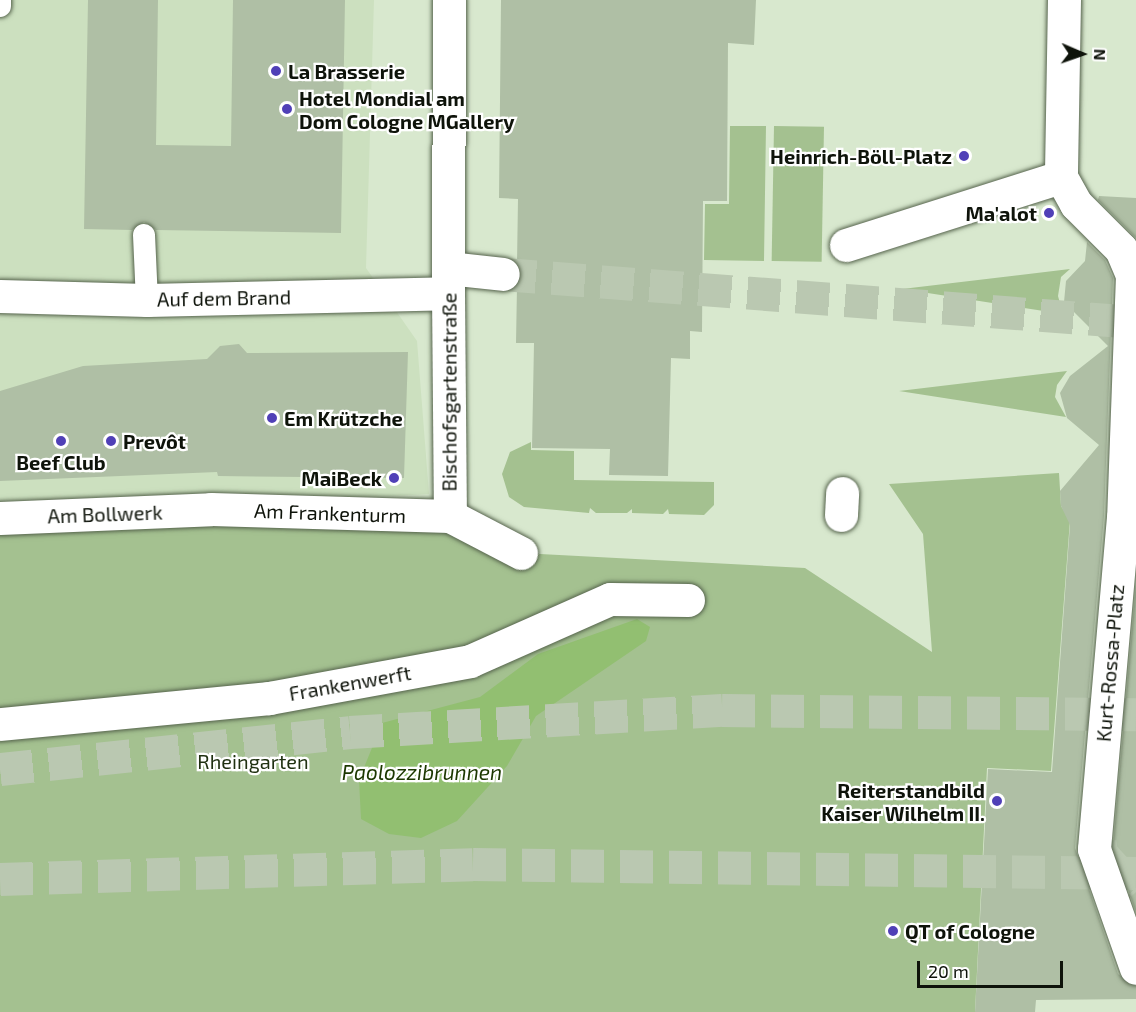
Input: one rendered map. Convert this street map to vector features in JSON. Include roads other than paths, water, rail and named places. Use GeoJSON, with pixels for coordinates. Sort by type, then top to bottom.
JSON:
{"type":"FeatureCollection","features":[{"type":"Feature","properties":{"kind":"street","name":"Bischofsgartenstraße"},"geometry":{"type":"LineString","coordinates":[[449,0],[450,516]]}},
{"type":"Feature","properties":{"kind":"street"},"geometry":{"type":"LineString","coordinates":[[846,245],[1061,177],[1064,0]]}},
{"type":"Feature","properties":{"kind":"street","name":"Kurt-Rossa-Platz"},"geometry":{"type":"LineString","coordinates":[[1061,177],[1092,222],[1121,249],[1132,274],[1124,517],[1094,849],[1136,968]]}},
{"type":"Feature","properties":{"kind":"street","name":"Bischofsgartenstraße"},"geometry":{"type":"LineString","coordinates":[[448,281],[503,274]]}},
{"type":"Feature","properties":{"kind":"street","name":"Auf dem Brand"},"geometry":{"type":"LineString","coordinates":[[0,296],[147,300],[448,281]]}},
{"type":"Feature","properties":{"kind":"street","name":"Am Frankenturm"},"geometry":{"type":"LineString","coordinates":[[211,509],[450,516]]}},
{"type":"Feature","properties":{"kind":"street","name":"Am Bollwerk"},"geometry":{"type":"LineString","coordinates":[[0,518],[211,509]]}},
{"type":"Feature","properties":{"kind":"street"},"geometry":{"type":"LineString","coordinates":[[450,516],[520,553]]}},
{"type":"Feature","properties":{"kind":"street","name":"Frankenwerft"},"geometry":{"type":"LineString","coordinates":[[0,724],[280,696],[470,661],[610,599],[688,600]]}},
{"type":"Feature","properties":{"kind":"lane"},"geometry":{"type":"LineString","coordinates":[[0,0],[0,6]]}},
{"type":"Feature","properties":{"kind":"lane"},"geometry":{"type":"LineString","coordinates":[[144,235],[147,300]]}},
{"type":"Feature","properties":{"kind":"water","name":"Paolozzibrunnen"},"geometry":{"type":"Polygon","coordinates":[[[637,619],[650,627],[646,641],[536,716],[507,766],[457,821],[421,838],[389,834],[361,819],[359,780],[382,723],[480,697],[538,654],[637,619]]]}},
{"type":"Feature","properties":{"kind":"tunnel"},"geometry":{"type":"LineString","coordinates":[[503,274],[1136,322]]}},
{"type":"Feature","properties":{"kind":"tunnel"},"geometry":{"type":"LineString","coordinates":[[0,769],[350,732],[722,710],[1136,714]]}},
{"type":"Feature","properties":{"kind":"tunnel"},"geometry":{"type":"LineString","coordinates":[[1100,841],[1101,853],[1136,891]]}},
{"type":"Feature","properties":{"kind":"tunnel"},"geometry":{"type":"LineString","coordinates":[[0,879],[473,864],[1136,873]]}},
{"type":"Feature","properties":{"kind":"place","name":"La Brasserie"},"geometry":{"type":"Point","coordinates":[276,71]}},
{"type":"Feature","properties":{"kind":"place","name":"Hotel Mondial am Dom Cologne MGallery"},"geometry":{"type":"Point","coordinates":[287,109]}},
{"type":"Feature","properties":{"kind":"place","name":"Heinrich-Böll-Platz"},"geometry":{"type":"Point","coordinates":[964,156]}},
{"type":"Feature","properties":{"kind":"place","name":"Ma'alot"},"geometry":{"type":"Point","coordinates":[1049,213]}},
{"type":"Feature","properties":{"kind":"place","name":"Em Krützche"},"geometry":{"type":"Point","coordinates":[272,418]}},
{"type":"Feature","properties":{"kind":"place","name":"Beef Club"},"geometry":{"type":"Point","coordinates":[61,441]}},
{"type":"Feature","properties":{"kind":"place","name":"Prevôt"},"geometry":{"type":"Point","coordinates":[111,441]}},
{"type":"Feature","properties":{"kind":"place","name":"MaiBeck"},"geometry":{"type":"Point","coordinates":[394,478]}},
{"type":"Feature","properties":{"kind":"place","name":"Reiterstandbild Kaiser Wilhelm II."},"geometry":{"type":"Point","coordinates":[997,801]}},
{"type":"Feature","properties":{"kind":"place","name":"QT of Cologne"},"geometry":{"type":"Point","coordinates":[893,931]}},
{"type":"Feature","properties":{"kind":"park label","name":"Rheingarten"},"geometry":{"type":"Point","coordinates":[253,761]}}]}
